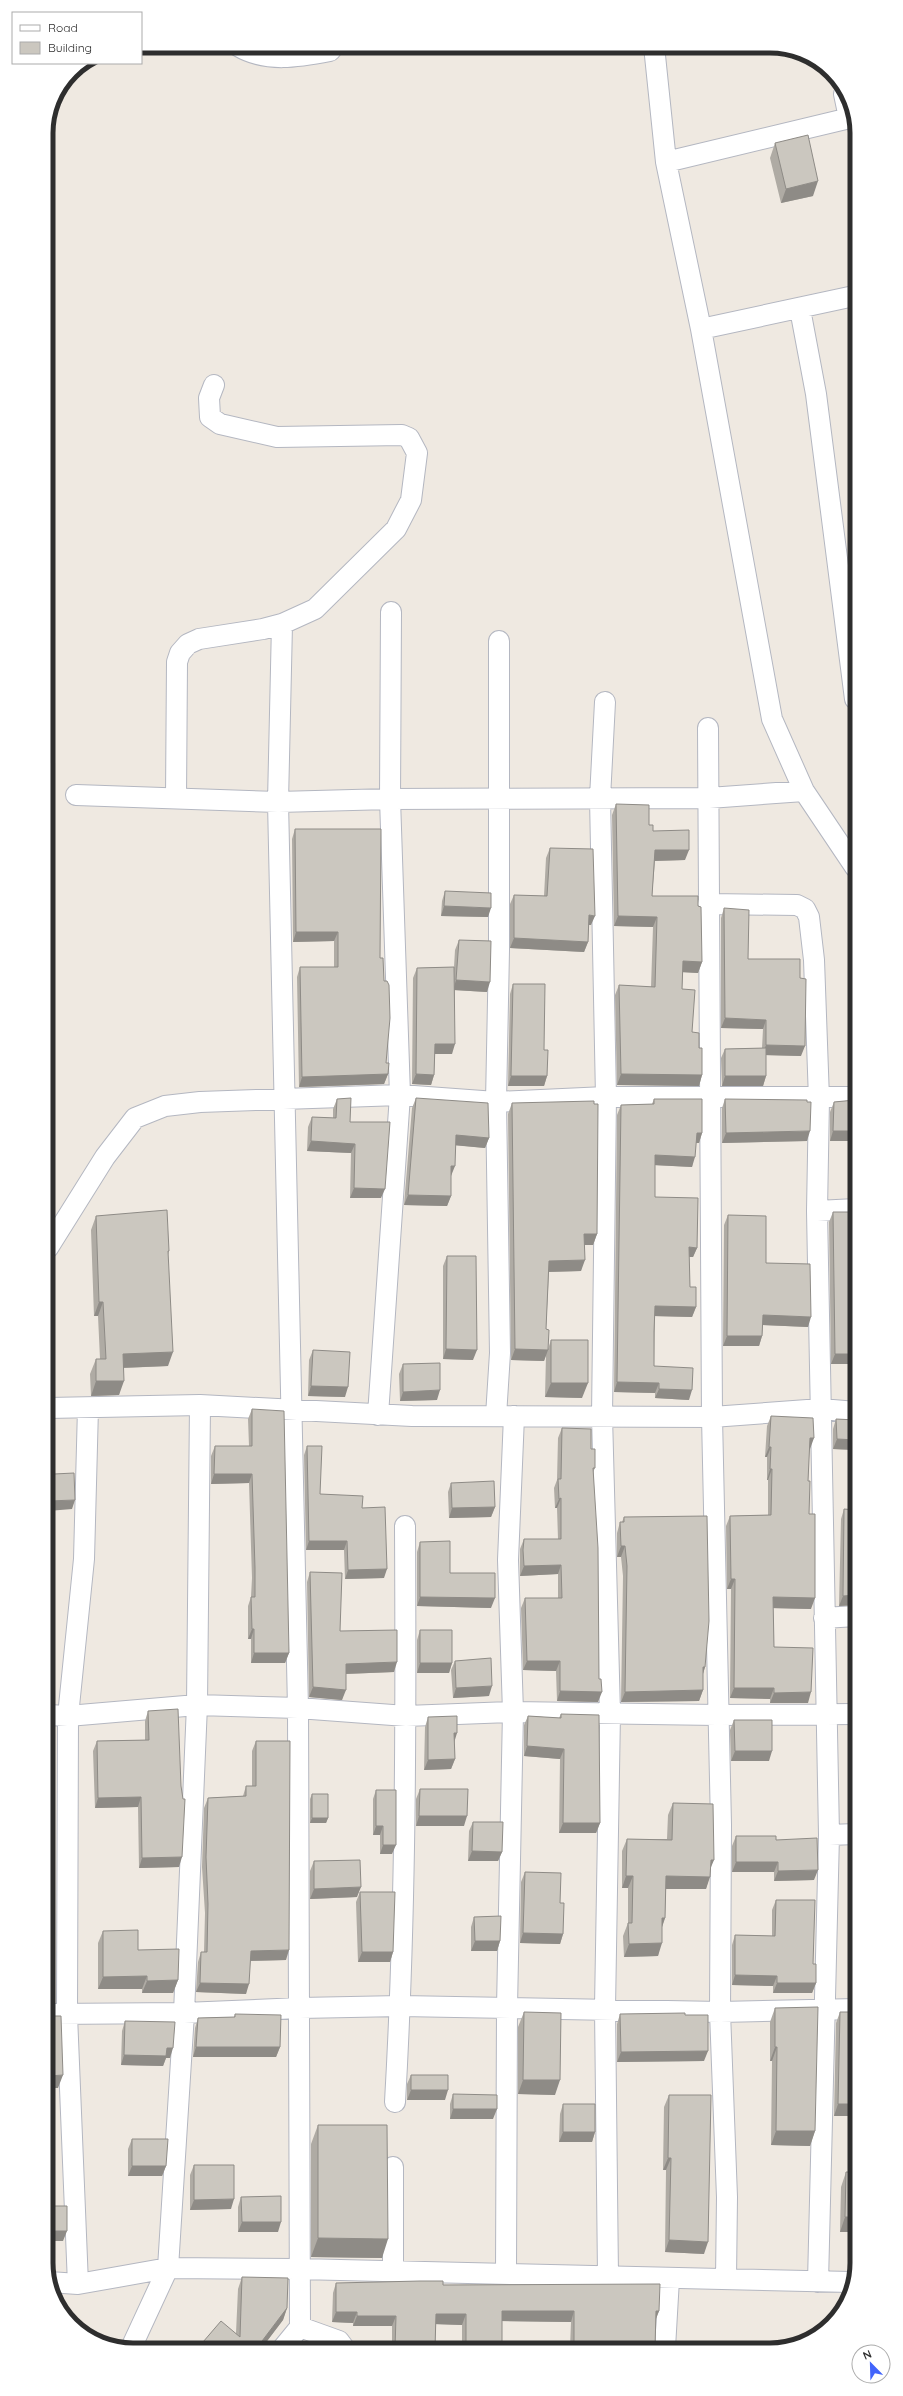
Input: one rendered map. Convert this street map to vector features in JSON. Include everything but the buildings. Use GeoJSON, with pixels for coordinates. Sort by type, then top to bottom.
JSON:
{"type":"FeatureCollection","features":[{"type":"Feature","properties":{"kind":"street"},"geometry":{"type":"LineString","coordinates":[[254,53],[269,57],[297,57],[321,53]]}},
{"type":"Feature","properties":{"kind":"street"},"geometry":{"type":"LineString","coordinates":[[655,53],[666,162],[701,329],[772,719],[804,791],[850,860]]}},
{"type":"Feature","properties":{"kind":"street"},"geometry":{"type":"LineString","coordinates":[[666,162],[848,118]]}},
{"type":"Feature","properties":{"kind":"street"},"geometry":{"type":"LineString","coordinates":[[701,329],[800,309],[850,297]]}},
{"type":"Feature","properties":{"kind":"street"},"geometry":{"type":"LineString","coordinates":[[800,309],[816,394],[850,660]]}},
{"type":"Feature","properties":{"kind":"street"},"geometry":{"type":"LineString","coordinates":[[176,798],[177,662],[180,653],[188,644],[199,639],[263,629],[282,624],[315,609],[396,529],[411,500],[417,453],[409,438],[402,435],[277,437],[220,424],[210,417],[209,398],[214,385]]}},
{"type":"Feature","properties":{"kind":"street"},"geometry":{"type":"LineString","coordinates":[[378,1415],[400,1095],[390,799],[391,612]]}},
{"type":"Feature","properties":{"kind":"street"},"geometry":{"type":"LineString","coordinates":[[282,624],[278,802],[298,1708],[300,2008],[298,2269],[300,2327],[287,2343]]}},
{"type":"Feature","properties":{"kind":"street"},"geometry":{"type":"LineString","coordinates":[[499,641],[496,1102],[500,1353],[505,1416],[513,1712],[507,2008],[506,2274]]}},
{"type":"Feature","properties":{"kind":"street"},"geometry":{"type":"LineString","coordinates":[[605,702],[600,798],[606,1097],[602,1416],[610,1713],[605,2008],[608,2276]]}},
{"type":"Feature","properties":{"kind":"street"},"geometry":{"type":"LineString","coordinates":[[708,728],[710,798],[708,904],[712,1417],[717,1715],[721,1825],[720,2012],[727,2197],[726,2279]]}},
{"type":"Feature","properties":{"kind":"street"},"geometry":{"type":"LineString","coordinates":[[76,795],[278,802],[390,799],[710,798],[804,791]]}},
{"type":"Feature","properties":{"kind":"street"},"geometry":{"type":"LineString","coordinates":[[708,904],[797,905],[805,909],[809,917],[814,960],[819,1099],[817,1211],[829,1835],[826,2010],[818,2282]]}},
{"type":"Feature","properties":{"kind":"street"},"geometry":{"type":"LineString","coordinates":[[53,1240],[105,1157],[135,1118],[165,1106],[200,1102],[400,1095],[496,1102],[606,1097],[709,1096],[819,1099],[850,1097]]}},
{"type":"Feature","properties":{"kind":"street"},"geometry":{"type":"LineString","coordinates":[[817,1211],[850,1209]]}},
{"type":"Feature","properties":{"kind":"street"},"geometry":{"type":"LineString","coordinates":[[133,2343],[168,2268],[184,2013],[196,1705],[200,1405]]}},
{"type":"Feature","properties":{"kind":"street"},"geometry":{"type":"LineString","coordinates":[[53,1408],[200,1405],[378,1415],[712,1417],[821,1409],[850,1411]]}},
{"type":"Feature","properties":{"kind":"street"},"geometry":{"type":"LineString","coordinates":[[78,2284],[58,2015],[58,1715],[84,1559],[88,1408]]}},
{"type":"Feature","properties":{"kind":"street"},"geometry":{"type":"LineString","coordinates":[[395,2102],[401,2006],[406,1716],[405,1526]]}},
{"type":"Feature","properties":{"kind":"street"},"geometry":{"type":"LineString","coordinates":[[824,1618],[850,1616]]}},
{"type":"Feature","properties":{"kind":"street"},"geometry":{"type":"LineString","coordinates":[[58,1715],[196,1705],[298,1708],[406,1716],[513,1712],[717,1715],[850,1714]]}},
{"type":"Feature","properties":{"kind":"street"},"geometry":{"type":"LineString","coordinates":[[829,1835],[850,1834]]}},
{"type":"Feature","properties":{"kind":"street"},"geometry":{"type":"LineString","coordinates":[[58,2015],[184,2013],[300,2008],[401,2006],[605,2008],[720,2012],[850,2009]]}},
{"type":"Feature","properties":{"kind":"street"},"geometry":{"type":"LineString","coordinates":[[392,2271],[393,2167]]}},
{"type":"Feature","properties":{"kind":"street"},"geometry":{"type":"LineString","coordinates":[[56,2282],[78,2284],[168,2268],[298,2269],[608,2276],[669,2279],[847,2282]]}},
{"type":"Feature","properties":{"kind":"street"},"geometry":{"type":"LineString","coordinates":[[665,2343],[669,2279]]}},
{"type":"Feature","properties":{"kind":"street"},"geometry":{"type":"LineString","coordinates":[[300,2327],[339,2341],[340,2343]]}}]}
